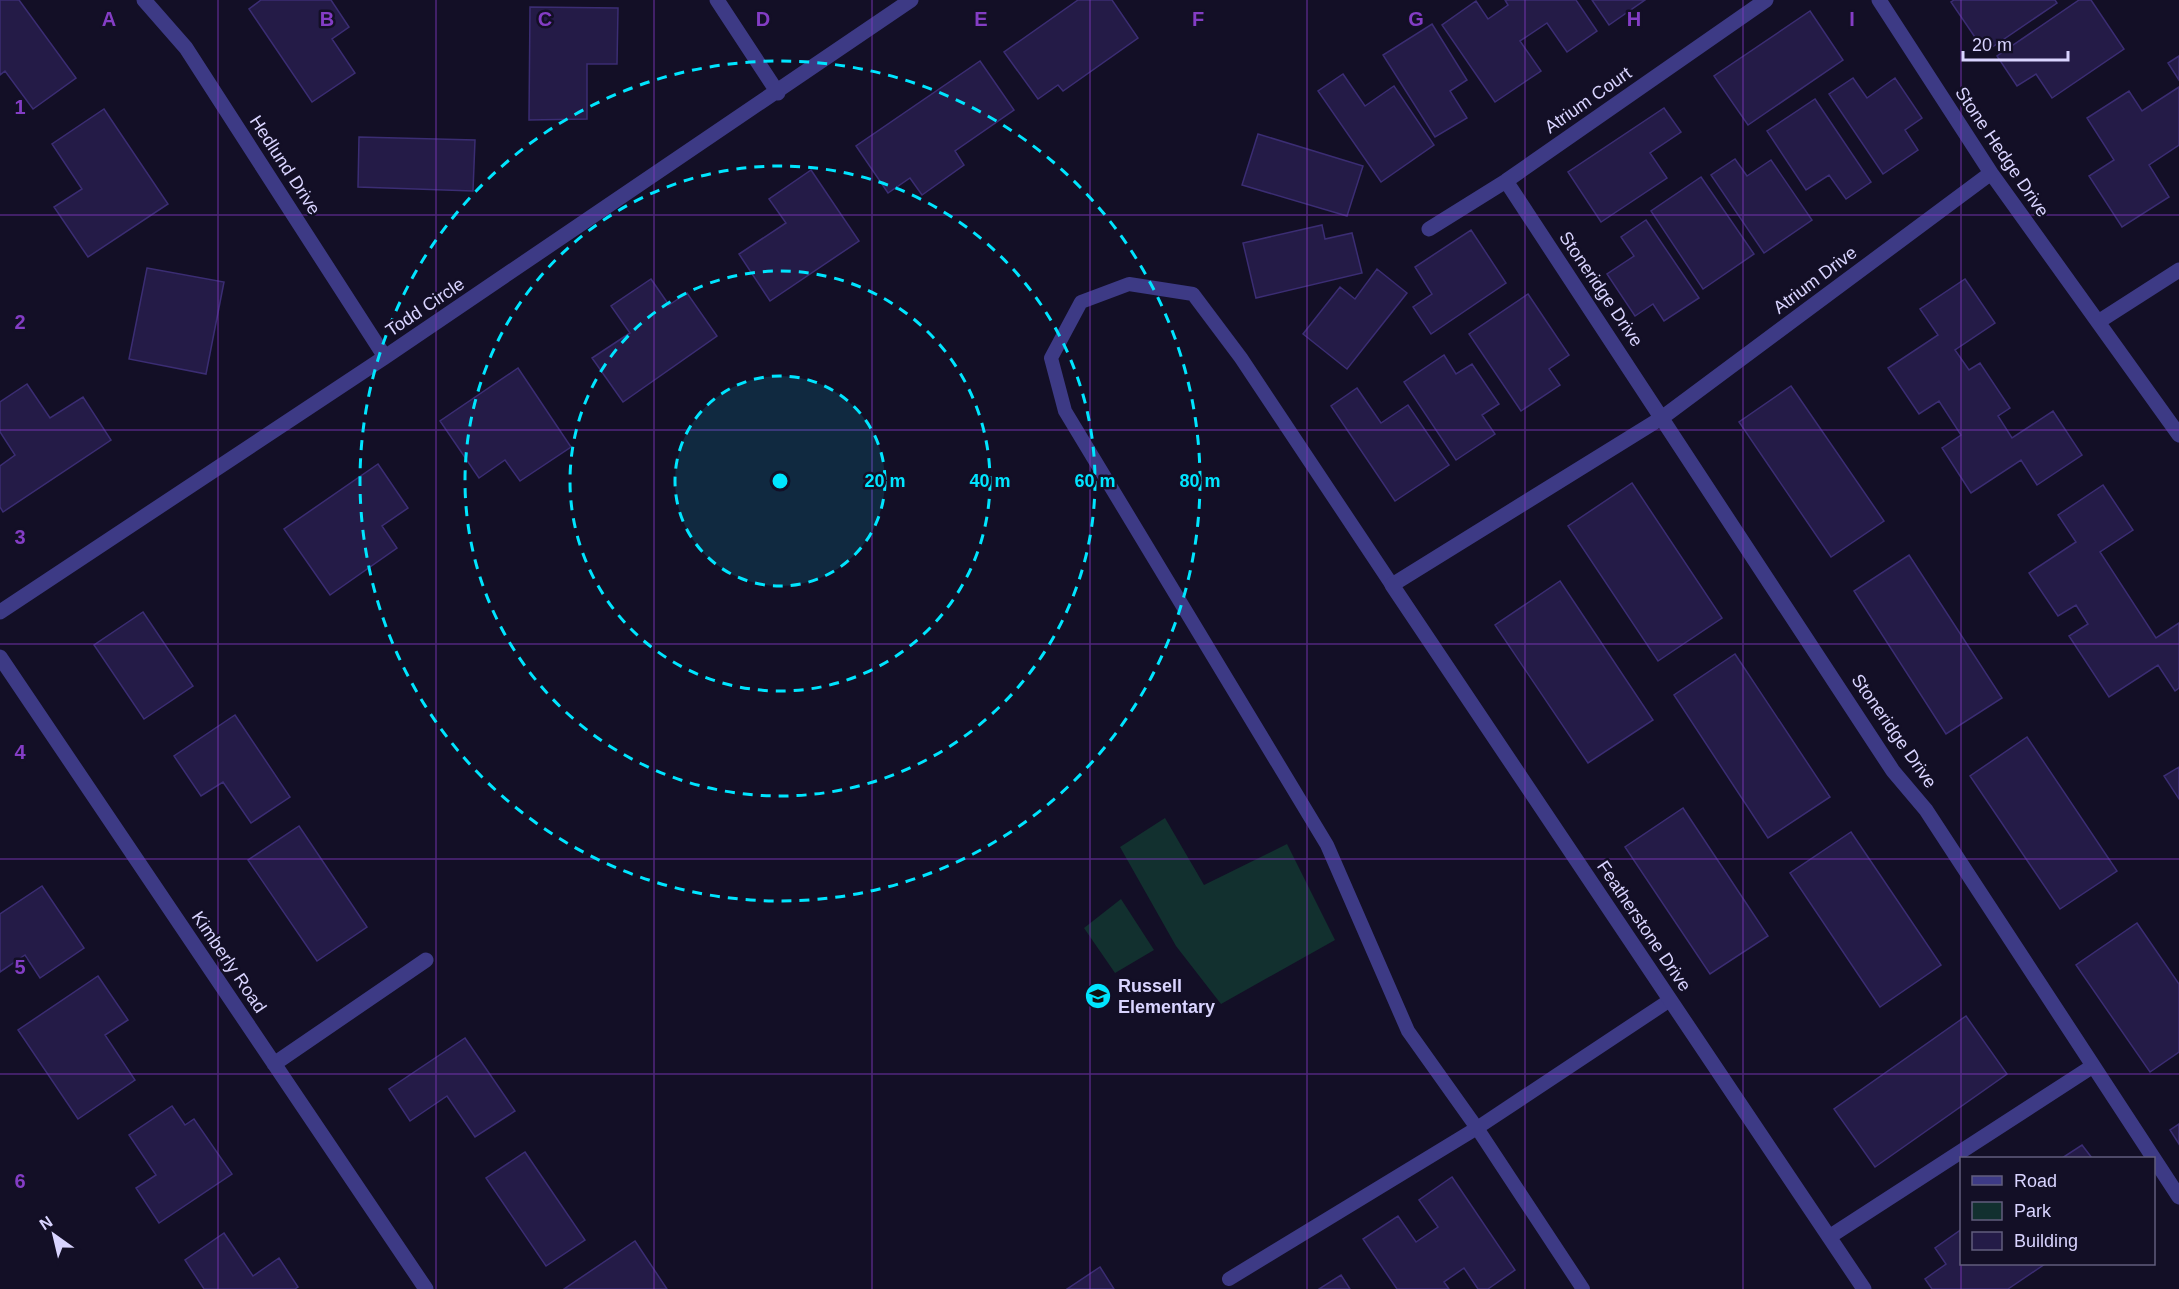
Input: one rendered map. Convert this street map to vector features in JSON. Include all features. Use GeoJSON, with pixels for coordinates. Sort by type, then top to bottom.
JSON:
{"type":"FeatureCollection","features":[{"type":"Feature","properties":{"kind":"street","name":"Hedlund Drive"},"geometry":{"type":"LineString","coordinates":[[144,0],[186,48],[385,357]]}},
{"type":"Feature","properties":{"kind":"street"},"geometry":{"type":"LineString","coordinates":[[717,0],[778,93]]}},
{"type":"Feature","properties":{"kind":"street","name":"Todd Circle"},"geometry":{"type":"LineString","coordinates":[[0,612],[778,93],[911,0]]}},
{"type":"Feature","properties":{"kind":"street","name":"Atrium Court"},"geometry":{"type":"LineString","coordinates":[[1429,229],[1506,181],[1766,0]]}},
{"type":"Feature","properties":{"kind":"street","name":"Stone Hedge Drive"},"geometry":{"type":"LineString","coordinates":[[1879,0],[1991,173],[2179,435]]}},
{"type":"Feature","properties":{"kind":"street","name":"Atrium Drive"},"geometry":{"type":"LineString","coordinates":[[1663,417],[1991,173]]}},
{"type":"Feature","properties":{"kind":"street","name":"Stoneridge Drive"},"geometry":{"type":"LineString","coordinates":[[1506,181],[1663,417],[1893,771],[1926,810],[2153,1157]]}},
{"type":"Feature","properties":{"kind":"street"},"geometry":{"type":"LineString","coordinates":[[2098,322],[2179,270]]}},
{"type":"Feature","properties":{"kind":"street"},"geometry":{"type":"LineString","coordinates":[[1392,585],[1663,417]]}},
{"type":"Feature","properties":{"kind":"street","name":"Featherstone Drive"},"geometry":{"type":"LineString","coordinates":[[1392,585],[1864,1289]]}},
{"type":"Feature","properties":{"kind":"street","name":"Kimberly Road"},"geometry":{"type":"LineString","coordinates":[[0,657],[426,1289]]}},
{"type":"Feature","properties":{"kind":"street"},"geometry":{"type":"LineString","coordinates":[[274,1064],[426,960]]}},
{"type":"Feature","properties":{"kind":"street"},"geometry":{"type":"LineString","coordinates":[[1829,1237],[2093,1066]]}},
{"type":"Feature","properties":{"kind":"street","name":"Stoneridge Drive"},"geometry":{"type":"LineString","coordinates":[[2155,1160],[2179,1197]]}},
{"type":"Feature","properties":{"kind":"lane"},"geometry":{"type":"LineString","coordinates":[[1392,585],[1241,358],[1193,294],[1129,284],[1081,302],[1051,358],[1065,411],[1327,845],[1408,1030],[1477,1128],[1583,1289]]}},
{"type":"Feature","properties":{"kind":"lane"},"geometry":{"type":"LineString","coordinates":[[1229,1279],[1477,1128],[1670,1000]]}},
{"type":"Feature","properties":{"kind":"green space"},"geometry":{"type":"Polygon","coordinates":[[[1165,818],[1204,885],[1287,844],[1335,940],[1221,1004],[1176,946],[1120,847],[1165,818]]]}},
{"type":"Feature","properties":{"kind":"green space"},"geometry":{"type":"Polygon","coordinates":[[[1121,899],[1154,950],[1115,973],[1084,928],[1121,899]]]}},
{"type":"Feature","properties":{"kind":"building"},"geometry":{"type":"Polygon","coordinates":[[[0,0],[19,0],[76,78],[33,109],[5,71],[0,75],[0,0]]]}},
{"type":"Feature","properties":{"kind":"building"},"geometry":{"type":"Polygon","coordinates":[[[261,0],[331,0],[349,27],[332,39],[355,73],[312,102],[249,9],[261,0]]]}},
{"type":"Feature","properties":{"kind":"building"},"geometry":{"type":"Polygon","coordinates":[[[1078,0],[1112,0],[1138,38],[1063,91],[1058,85],[1038,99],[1004,52],[1078,0]]]}},
{"type":"Feature","properties":{"kind":"building"},"geometry":{"type":"Polygon","coordinates":[[[1505,0],[1576,0],[1597,31],[1567,52],[1547,23],[1520,41],[1541,71],[1495,102],[1442,25],[1476,1],[1488,19],[1508,5],[1505,0]]]}},
{"type":"Feature","properties":{"kind":"building"},"geometry":{"type":"Polygon","coordinates":[[[1592,0],[1645,0],[1609,25],[1592,0]]]}},
{"type":"Feature","properties":{"kind":"building"},"geometry":{"type":"Polygon","coordinates":[[[1954,0],[2055,0],[2057,3],[1985,52],[1951,2],[1954,0]]]}},
{"type":"Feature","properties":{"kind":"building"},"geometry":{"type":"Polygon","coordinates":[[[2079,0],[2091,0],[2124,49],[2052,98],[2036,74],[2017,86],[1997,56],[2079,0]]]}},
{"type":"Feature","properties":{"kind":"building"},"geometry":{"type":"Polygon","coordinates":[[[530,7],[618,8],[617,64],[587,64],[587,119],[529,120],[530,7]]]}},
{"type":"Feature","properties":{"kind":"building"},"geometry":{"type":"Polygon","coordinates":[[[1810,11],[1843,60],[1748,125],[1714,76],[1810,11]]]}},
{"type":"Feature","properties":{"kind":"building"},"geometry":{"type":"Polygon","coordinates":[[[1432,24],[1467,80],[1450,91],[1467,118],[1435,137],[1383,55],[1432,24]]]}},
{"type":"Feature","properties":{"kind":"building"},"geometry":{"type":"Polygon","coordinates":[[[2179,56],[2179,80],[2168,63],[2179,56]]]}},
{"type":"Feature","properties":{"kind":"building"},"geometry":{"type":"Polygon","coordinates":[[[980,61],[1014,110],[955,151],[964,165],[922,195],[910,178],[888,193],[856,146],[980,61]]]}},
{"type":"Feature","properties":{"kind":"building"},"geometry":{"type":"Polygon","coordinates":[[[1343,74],[1365,106],[1394,86],[1434,145],[1381,182],[1318,91],[1343,74]]]}},
{"type":"Feature","properties":{"kind":"building"},"geometry":{"type":"Polygon","coordinates":[[[1853,78],[1867,98],[1895,78],[1922,118],[1905,130],[1918,150],[1883,174],[1829,94],[1853,78]]]}},
{"type":"Feature","properties":{"kind":"building"},"geometry":{"type":"Polygon","coordinates":[[[2179,87],[2179,145],[2149,165],[2169,197],[2122,227],[2089,176],[2114,160],[2087,118],[2129,91],[2142,111],[2179,87]]]}},
{"type":"Feature","properties":{"kind":"building"},"geometry":{"type":"Polygon","coordinates":[[[1815,99],[1871,182],[1846,199],[1829,175],[1806,190],[1767,131],[1815,99]]]}},
{"type":"Feature","properties":{"kind":"building"},"geometry":{"type":"Polygon","coordinates":[[[1664,108],[1681,132],[1650,153],[1667,178],[1601,222],[1568,172],[1664,108]]]}},
{"type":"Feature","properties":{"kind":"building"},"geometry":{"type":"Polygon","coordinates":[[[104,109],[168,204],[88,257],[54,207],[82,189],[52,144],[104,109]]]}},
{"type":"Feature","properties":{"kind":"building"},"geometry":{"type":"Polygon","coordinates":[[[1258,134],[1363,166],[1347,216],[1242,185],[1258,134]]]}},
{"type":"Feature","properties":{"kind":"building"},"geometry":{"type":"Polygon","coordinates":[[[359,137],[475,140],[473,191],[358,187],[359,137]]]}},
{"type":"Feature","properties":{"kind":"building"},"geometry":{"type":"Polygon","coordinates":[[[1735,159],[1747,176],[1771,160],[1812,220],[1764,253],[1711,175],[1735,159]]]}},
{"type":"Feature","properties":{"kind":"building"},"geometry":{"type":"Polygon","coordinates":[[[811,170],[859,241],[770,301],[739,254],[786,223],[769,199],[811,170]]]}},
{"type":"Feature","properties":{"kind":"building"},"geometry":{"type":"Polygon","coordinates":[[[1701,177],[1754,254],[1703,289],[1651,211],[1701,177]]]}},
{"type":"Feature","properties":{"kind":"building"},"geometry":{"type":"Polygon","coordinates":[[[1646,220],[1699,298],[1664,321],[1653,304],[1635,316],[1607,274],[1634,256],[1621,237],[1646,220]]]}},
{"type":"Feature","properties":{"kind":"building"},"geometry":{"type":"Polygon","coordinates":[[[1322,225],[1325,239],[1352,233],[1362,273],[1256,298],[1243,243],[1322,225]]]}},
{"type":"Feature","properties":{"kind":"building"},"geometry":{"type":"Polygon","coordinates":[[[1471,230],[1506,283],[1431,334],[1413,307],[1432,294],[1415,267],[1471,230]]]}},
{"type":"Feature","properties":{"kind":"building"},"geometry":{"type":"Polygon","coordinates":[[[147,268],[224,282],[206,374],[129,359],[147,268]]]}},
{"type":"Feature","properties":{"kind":"building"},"geometry":{"type":"Polygon","coordinates":[[[1377,269],[1407,293],[1347,369],[1303,334],[1340,287],[1355,299],[1377,269]]]}},
{"type":"Feature","properties":{"kind":"building"},"geometry":{"type":"Polygon","coordinates":[[[651,279],[669,305],[687,293],[717,336],[623,402],[592,358],[630,333],[611,306],[651,279]]]}},
{"type":"Feature","properties":{"kind":"building"},"geometry":{"type":"Polygon","coordinates":[[[1965,279],[1995,323],[1955,350],[1969,370],[1980,363],[2010,408],[1998,416],[2012,438],[2053,411],[2082,455],[2037,485],[2021,460],[1971,493],[1942,448],[1961,435],[1939,401],[1919,414],[1888,368],[1938,335],[1920,309],[1965,279]]]}},
{"type":"Feature","properties":{"kind":"building"},"geometry":{"type":"Polygon","coordinates":[[[1528,294],[1569,355],[1549,369],[1560,385],[1521,411],[1469,334],[1528,294]]]}},
{"type":"Feature","properties":{"kind":"building"},"geometry":{"type":"Polygon","coordinates":[[[1444,355],[1456,374],[1472,364],[1499,404],[1482,415],[1495,434],[1456,460],[1404,382],[1444,355]]]}},
{"type":"Feature","properties":{"kind":"building"},"geometry":{"type":"Polygon","coordinates":[[[518,368],[571,447],[520,481],[505,460],[479,478],[440,421],[518,368]]]}},
{"type":"Feature","properties":{"kind":"building"},"geometry":{"type":"Polygon","coordinates":[[[27,384],[50,418],[83,397],[111,440],[3,512],[0,507],[0,466],[15,455],[0,432],[0,402],[27,384]]]}},
{"type":"Feature","properties":{"kind":"building"},"geometry":{"type":"Polygon","coordinates":[[[1791,386],[1884,521],[1831,557],[1739,422],[1791,386]]]}},
{"type":"Feature","properties":{"kind":"building"},"geometry":{"type":"Polygon","coordinates":[[[1357,388],[1381,423],[1408,405],[1449,465],[1395,501],[1331,406],[1357,388]]]}},
{"type":"Feature","properties":{"kind":"building"},"geometry":{"type":"Polygon","coordinates":[[[378,464],[408,508],[382,526],[397,548],[330,595],[284,529],[378,464]]]}},
{"type":"Feature","properties":{"kind":"building"},"geometry":{"type":"Polygon","coordinates":[[[1632,483],[1722,618],[1658,661],[1568,526],[1632,483]]]}},
{"type":"Feature","properties":{"kind":"building"},"geometry":{"type":"Polygon","coordinates":[[[2103,485],[2133,530],[2100,552],[2156,638],[2179,623],[2179,688],[2175,691],[2158,665],[2109,697],[2069,636],[2088,624],[2076,605],[2058,616],[2029,573],[2076,542],[2058,515],[2103,485]]]}},
{"type":"Feature","properties":{"kind":"building"},"geometry":{"type":"Polygon","coordinates":[[[1909,555],[2002,698],[1946,734],[1854,591],[1909,555]]]}},
{"type":"Feature","properties":{"kind":"building"},"geometry":{"type":"Polygon","coordinates":[[[1560,581],[1653,720],[1588,763],[1495,625],[1560,581]]]}},
{"type":"Feature","properties":{"kind":"building"},"geometry":{"type":"Polygon","coordinates":[[[143,612],[193,686],[144,719],[94,645],[143,612]]]}},
{"type":"Feature","properties":{"kind":"building"},"geometry":{"type":"Polygon","coordinates":[[[1735,654],[1830,797],[1768,838],[1674,695],[1735,654]]]}},
{"type":"Feature","properties":{"kind":"building"},"geometry":{"type":"Polygon","coordinates":[[[235,715],[290,797],[251,823],[223,782],[201,796],[174,756],[235,715]]]}},
{"type":"Feature","properties":{"kind":"building"},"geometry":{"type":"Polygon","coordinates":[[[2027,737],[2117,871],[2060,909],[1970,776],[2027,737]]]}},
{"type":"Feature","properties":{"kind":"building"},"geometry":{"type":"Polygon","coordinates":[[[2179,767],[2179,799],[2164,776],[2179,767]]]}},
{"type":"Feature","properties":{"kind":"building"},"geometry":{"type":"Polygon","coordinates":[[[1683,808],[1768,936],[1710,974],[1625,847],[1683,808]]]}},
{"type":"Feature","properties":{"kind":"building"},"geometry":{"type":"Polygon","coordinates":[[[299,826],[367,927],[317,961],[248,860],[299,826]]]}},
{"type":"Feature","properties":{"kind":"building"},"geometry":{"type":"Polygon","coordinates":[[[1851,832],[1941,965],[1880,1007],[1790,873],[1851,832]]]}},
{"type":"Feature","properties":{"kind":"building"},"geometry":{"type":"Polygon","coordinates":[[[42,886],[84,948],[40,978],[25,955],[0,972],[0,914],[42,886]]]}},
{"type":"Feature","properties":{"kind":"building"},"geometry":{"type":"Polygon","coordinates":[[[2137,923],[2179,984],[2179,1052],[2150,1072],[2076,965],[2137,923]]]}},
{"type":"Feature","properties":{"kind":"building"},"geometry":{"type":"Polygon","coordinates":[[[98,976],[128,1020],[105,1035],[135,1080],[78,1119],[18,1030],[98,976]]]}},
{"type":"Feature","properties":{"kind":"building"},"geometry":{"type":"Polygon","coordinates":[[[1966,1016],[2007,1074],[1875,1167],[1834,1109],[1966,1016]]]}},
{"type":"Feature","properties":{"kind":"building"},"geometry":{"type":"Polygon","coordinates":[[[465,1038],[515,1111],[475,1137],[447,1096],[410,1121],[389,1089],[465,1038]]]}},
{"type":"Feature","properties":{"kind":"building"},"geometry":{"type":"Polygon","coordinates":[[[172,1106],[185,1125],[194,1119],[232,1174],[159,1223],[136,1188],[156,1175],[129,1135],[172,1106]]]}},
{"type":"Feature","properties":{"kind":"building"},"geometry":{"type":"Polygon","coordinates":[[[2179,1124],[2179,1144],[2170,1130],[2179,1124]]]}},
{"type":"Feature","properties":{"kind":"building"},"geometry":{"type":"Polygon","coordinates":[[[2082,1145],[2091,1157],[2064,1157],[2082,1145]]]}},
{"type":"Feature","properties":{"kind":"building"},"geometry":{"type":"Polygon","coordinates":[[[525,1152],[585,1240],[546,1266],[486,1178],[525,1152]]]}},
{"type":"Feature","properties":{"kind":"building"},"geometry":{"type":"Polygon","coordinates":[[[1452,1177],[1515,1270],[1488,1289],[1478,1289],[1464,1268],[1444,1282],[1449,1289],[1397,1289],[1363,1239],[1398,1216],[1416,1242],[1438,1227],[1419,1200],[1452,1177]]]}},
{"type":"Feature","properties":{"kind":"building"},"geometry":{"type":"Polygon","coordinates":[[[1960,1230],[1960,1265],[2044,1265],[2008,1289],[1932,1289],[1925,1279],[1946,1264],[1935,1248],[1960,1230]]]}},
{"type":"Feature","properties":{"kind":"building"},"geometry":{"type":"Polygon","coordinates":[[[224,1233],[253,1276],[279,1258],[298,1287],[295,1289],[204,1289],[185,1260],[224,1233]]]}},
{"type":"Feature","properties":{"kind":"building"},"geometry":{"type":"Polygon","coordinates":[[[635,1241],[667,1289],[564,1289],[635,1241]]]}},
{"type":"Feature","properties":{"kind":"building"},"geometry":{"type":"Polygon","coordinates":[[[1100,1267],[1114,1289],[1067,1289],[1100,1267]]]}},
{"type":"Feature","properties":{"kind":"building"},"geometry":{"type":"Polygon","coordinates":[[[1341,1275],[1350,1289],[1319,1289],[1341,1275]]]}},
{"type":"Feature","properties":{"kind":"place","name":"Russell Elementary"},"geometry":{"type":"Point","coordinates":[1098,996]}}]}
